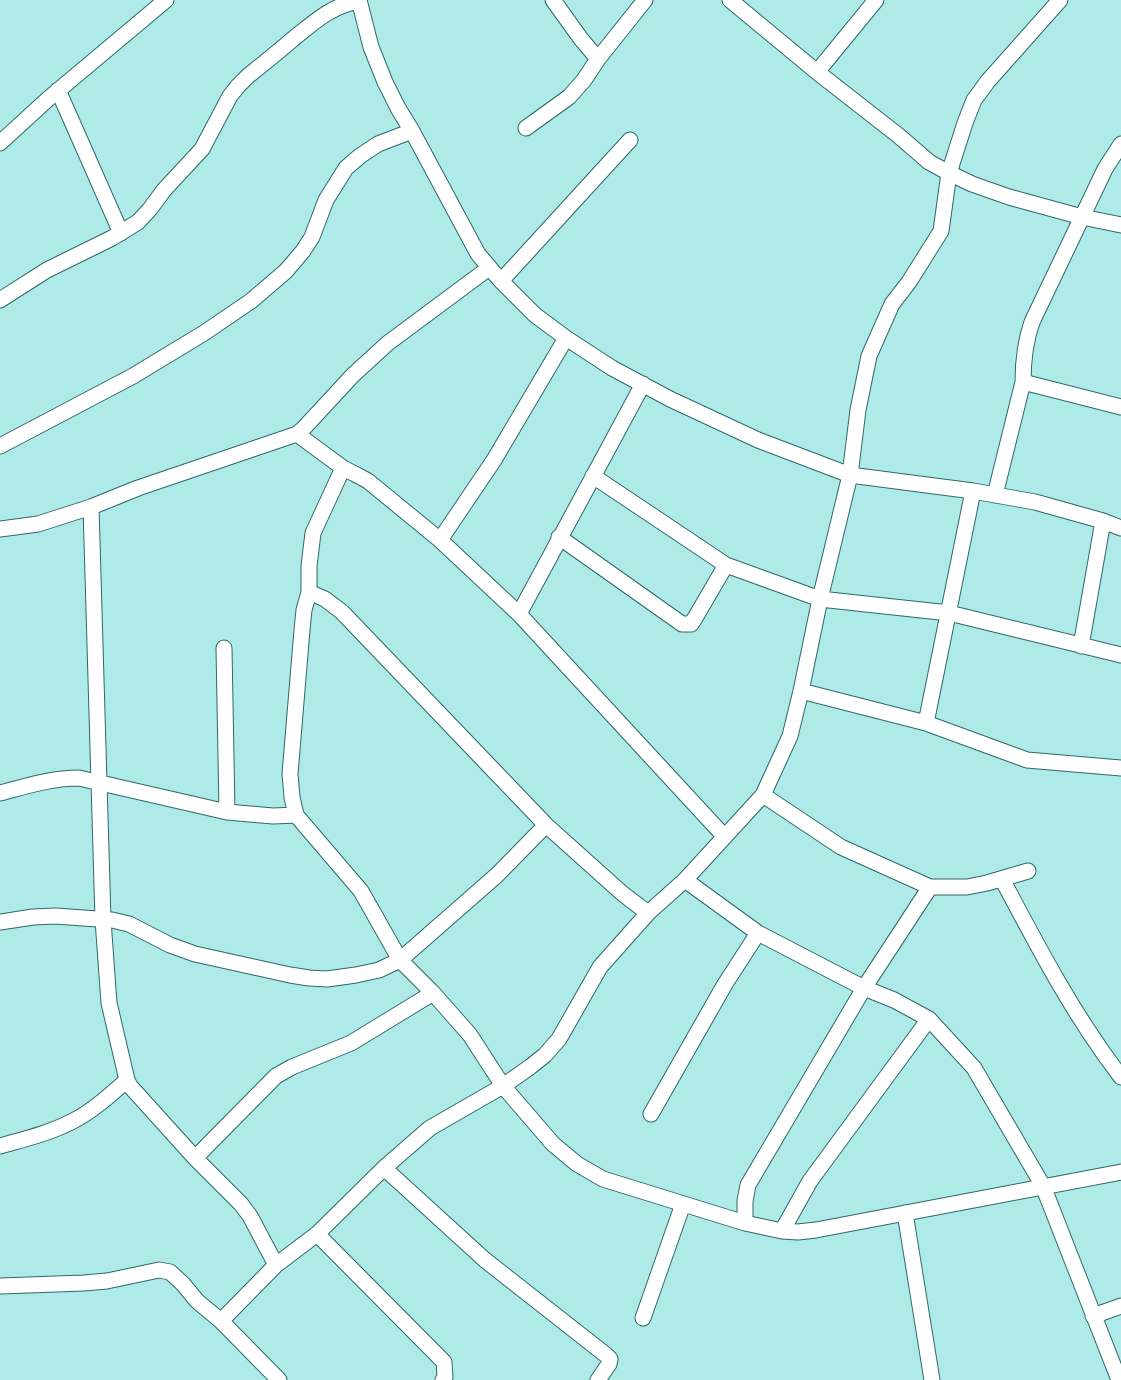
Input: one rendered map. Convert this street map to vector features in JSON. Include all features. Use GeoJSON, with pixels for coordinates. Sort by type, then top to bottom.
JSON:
{"type":"FeatureCollection","features":[{"type":"Feature","properties":{"kind":"street"},"geometry":{"type":"LineString","coordinates":[[0,143],[58,90],[166,0]]}},
{"type":"Feature","properties":{"kind":"street"},"geometry":{"type":"LineString","coordinates":[[0,300],[47,270],[120,233],[138,222],[164,190],[202,149],[230,96],[243,81],[322,16],[338,6],[359,0],[371,47],[382,75],[398,108],[412,131],[478,254],[501,281],[535,315],[566,338],[612,368],[670,400],[758,440],[850,474],[1035,502],[1104,521],[1121,528]]}},
{"type":"Feature","properties":{"kind":"street"},"geometry":{"type":"LineString","coordinates":[[554,0],[581,39],[598,59]]}},
{"type":"Feature","properties":{"kind":"street"},"geometry":{"type":"LineString","coordinates":[[526,128],[569,97],[584,80],[598,59],[645,0]]}},
{"type":"Feature","properties":{"kind":"street"},"geometry":{"type":"LineString","coordinates":[[730,0],[929,162],[972,184],[1009,197],[1121,226]]}},
{"type":"Feature","properties":{"kind":"street"},"geometry":{"type":"LineString","coordinates":[[817,72],[876,0]]}},
{"type":"Feature","properties":{"kind":"street"},"geometry":{"type":"LineString","coordinates":[[221,1321],[276,1265],[317,1234],[384,1168],[430,1128],[503,1086],[545,1055],[559,1039],[600,967],[648,913],[685,880],[763,795],[790,736],[801,691],[820,600],[850,474],[858,410],[869,356],[892,304],[909,282],[941,231],[949,173],[964,123],[974,100],[988,81],[1060,0]]}},
{"type":"Feature","properties":{"kind":"street"},"geometry":{"type":"LineString","coordinates":[[58,90],[120,233]]}},
{"type":"Feature","properties":{"kind":"street"},"geometry":{"type":"LineString","coordinates":[[0,446],[133,376],[204,333],[251,301],[286,271],[303,251],[312,237],[326,200],[346,168],[378,144],[412,131]]}},
{"type":"Feature","properties":{"kind":"street"},"geometry":{"type":"LineString","coordinates":[[501,281],[630,140]]}},
{"type":"Feature","properties":{"kind":"street"},"geometry":{"type":"LineString","coordinates":[[995,495],[1023,382],[1023,365],[1026,340],[1032,322],[1105,168],[1121,144]]}},
{"type":"Feature","properties":{"kind":"street"},"geometry":{"type":"LineString","coordinates":[[0,529],[38,524],[91,507],[138,488],[297,434],[352,375],[388,343],[489,268]]}},
{"type":"Feature","properties":{"kind":"street"},"geometry":{"type":"LineString","coordinates":[[440,540],[494,460],[566,338]]}},
{"type":"Feature","properties":{"kind":"street"},"geometry":{"type":"LineString","coordinates":[[1023,382],[1121,407]]}},
{"type":"Feature","properties":{"kind":"street"},"geometry":{"type":"LineString","coordinates":[[519,614],[559,537],[643,384]]}},
{"type":"Feature","properties":{"kind":"street"},"geometry":{"type":"LineString","coordinates":[[297,434],[343,468],[368,481],[440,540],[519,614],[724,836]]}},
{"type":"Feature","properties":{"kind":"street"},"geometry":{"type":"LineString","coordinates":[[343,468],[313,533],[309,566],[309,592],[304,610],[302,630],[290,774],[292,798],[296,815],[361,891],[400,960],[433,993],[470,1035],[503,1086],[553,1144],[577,1164],[603,1179],[745,1223],[782,1231],[798,1232],[816,1230],[1121,1172]]}},
{"type":"Feature","properties":{"kind":"street"},"geometry":{"type":"LineString","coordinates":[[593,476],[726,566],[820,600],[949,613],[1121,655]]}},
{"type":"Feature","properties":{"kind":"street"},"geometry":{"type":"LineString","coordinates":[[926,723],[973,492]]}},
{"type":"Feature","properties":{"kind":"street"},"geometry":{"type":"LineString","coordinates":[[91,507],[102,920],[108,1003],[127,1080],[130,1086],[195,1158],[241,1204],[250,1216],[276,1265]]}},
{"type":"Feature","properties":{"kind":"street"},"geometry":{"type":"LineString","coordinates":[[1081,646],[1104,521]]}},
{"type":"Feature","properties":{"kind":"street"},"geometry":{"type":"LineString","coordinates":[[559,537],[682,624],[691,624],[726,566]]}},
{"type":"Feature","properties":{"kind":"street"},"geometry":{"type":"LineString","coordinates":[[309,592],[325,600],[342,612],[546,825],[623,894],[648,913]]}},
{"type":"Feature","properties":{"kind":"street"},"geometry":{"type":"LineString","coordinates":[[224,648],[227,812]]}},
{"type":"Feature","properties":{"kind":"street"},"geometry":{"type":"LineString","coordinates":[[801,691],[926,723],[1027,760],[1121,768]]}},
{"type":"Feature","properties":{"kind":"street"},"geometry":{"type":"LineString","coordinates":[[0,793],[42,781],[64,778],[79,778],[227,812],[273,816],[296,815]]}},
{"type":"Feature","properties":{"kind":"street"},"geometry":{"type":"LineString","coordinates":[[763,795],[841,847],[930,887],[967,887],[988,883],[1028,871]]}},
{"type":"Feature","properties":{"kind":"street"},"geometry":{"type":"LineString","coordinates":[[0,922],[33,917],[55,916],[112,920],[129,924],[170,945],[195,954],[309,978],[327,979],[356,975],[379,970],[400,960],[497,875],[546,825]]}},
{"type":"Feature","properties":{"kind":"street"},"geometry":{"type":"LineString","coordinates":[[1002,879],[1050,968],[1101,1051],[1121,1077]]}},
{"type":"Feature","properties":{"kind":"street"},"geometry":{"type":"LineString","coordinates":[[685,880],[758,933],[864,988],[894,1000],[929,1019],[974,1068],[1043,1186],[1119,1380]]}},
{"type":"Feature","properties":{"kind":"street"},"geometry":{"type":"LineString","coordinates":[[745,1223],[745,1201],[748,1185],[864,988],[930,887]]}},
{"type":"Feature","properties":{"kind":"street"},"geometry":{"type":"LineString","coordinates":[[651,1114],[725,984],[758,933]]}},
{"type":"Feature","properties":{"kind":"street"},"geometry":{"type":"LineString","coordinates":[[195,1158],[276,1076],[292,1067],[351,1043],[433,993]]}},
{"type":"Feature","properties":{"kind":"street"},"geometry":{"type":"LineString","coordinates":[[782,1231],[810,1181],[929,1019]]}},
{"type":"Feature","properties":{"kind":"street"},"geometry":{"type":"LineString","coordinates":[[0,1146],[47,1133],[75,1121],[103,1101],[127,1080]]}},
{"type":"Feature","properties":{"kind":"street"},"geometry":{"type":"LineString","coordinates":[[384,1168],[485,1260],[606,1355],[610,1359],[609,1364],[598,1380]]}},
{"type":"Feature","properties":{"kind":"street"},"geometry":{"type":"LineString","coordinates":[[643,1318],[683,1204]]}},
{"type":"Feature","properties":{"kind":"street"},"geometry":{"type":"LineString","coordinates":[[905,1212],[932,1380]]}},
{"type":"Feature","properties":{"kind":"street"},"geometry":{"type":"LineString","coordinates":[[317,1234],[444,1362],[444,1380]]}},
{"type":"Feature","properties":{"kind":"street"},"geometry":{"type":"LineString","coordinates":[[0,1286],[84,1283],[107,1281],[159,1270],[170,1272],[183,1284],[197,1301],[221,1321],[279,1380]]}},
{"type":"Feature","properties":{"kind":"street"},"geometry":{"type":"LineString","coordinates":[[1093,1316],[1121,1306]]}}]}
